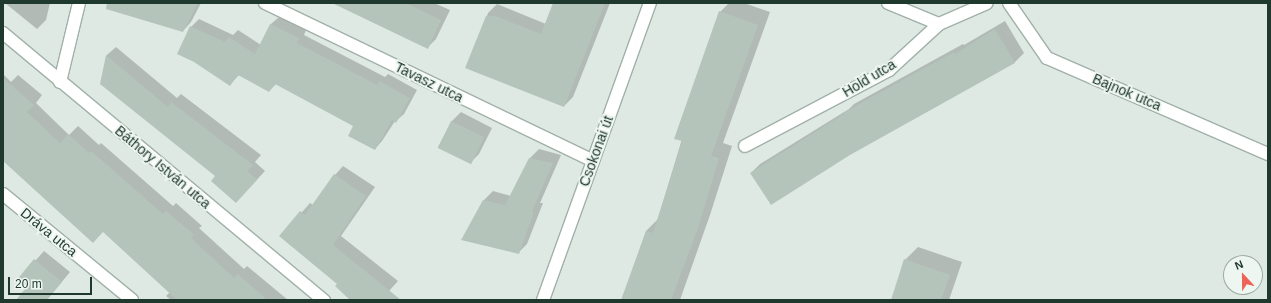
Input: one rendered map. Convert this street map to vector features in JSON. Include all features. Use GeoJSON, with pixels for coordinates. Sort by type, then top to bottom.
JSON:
{"type":"FeatureCollection","features":[{"type":"Feature","properties":{"kind":"street"},"geometry":{"type":"LineString","coordinates":[[60,82],[79,3]]}},
{"type":"Feature","properties":{"kind":"street","name":"Tavasz utca"},"geometry":{"type":"LineString","coordinates":[[265,3],[593,161]]}},
{"type":"Feature","properties":{"kind":"street","name":"Csokonai út"},"geometry":{"type":"LineString","coordinates":[[543,300],[650,3]]}},
{"type":"Feature","properties":{"kind":"street"},"geometry":{"type":"LineString","coordinates":[[888,3],[939,24]]}},
{"type":"Feature","properties":{"kind":"street","name":"Hold utca"},"geometry":{"type":"LineString","coordinates":[[745,146],[889,70],[939,24],[987,3]]}},
{"type":"Feature","properties":{"kind":"street","name":"Bajnok utca"},"geometry":{"type":"LineString","coordinates":[[1009,3],[1047,58],[1268,154]]}},
{"type":"Feature","properties":{"kind":"street","name":"Báthory István utca"},"geometry":{"type":"LineString","coordinates":[[3,33],[60,82],[324,300]]}},
{"type":"Feature","properties":{"kind":"street","name":"Dráva utca"},"geometry":{"type":"LineString","coordinates":[[3,194],[132,300]]}},
{"type":"Feature","properties":{"kind":"building"},"geometry":{"type":"Polygon","coordinates":[[[107,3],[198,3],[183,32],[106,9],[107,3]]]}},
{"type":"Feature","properties":{"kind":"building"},"geometry":{"type":"Polygon","coordinates":[[[332,3],[406,3],[441,20],[428,49],[332,3]]]}},
{"type":"Feature","properties":{"kind":"building"},"geometry":{"type":"Polygon","coordinates":[[[553,3],[605,3],[564,107],[465,68],[486,16],[495,16],[541,34],[553,3]]]}},
{"type":"Feature","properties":{"kind":"building"},"geometry":{"type":"Polygon","coordinates":[[[719,11],[758,25],[711,156],[719,158],[698,228],[671,300],[621,300],[646,231],[653,233],[682,141],[674,139],[719,11]]]}},
{"type":"Feature","properties":{"kind":"building"},"geometry":{"type":"Polygon","coordinates":[[[270,24],[299,38],[297,43],[377,85],[379,81],[410,98],[396,123],[392,120],[375,150],[348,136],[353,126],[275,84],[269,92],[238,75],[230,86],[194,62],[177,54],[190,26],[225,42],[229,37],[255,54],[270,24]]]}},
{"type":"Feature","properties":{"kind":"building"},"geometry":{"type":"Polygon","coordinates":[[[995,29],[1015,63],[850,155],[771,205],[750,173],[844,114],[843,113],[954,52],[955,54],[995,29]]]}},
{"type":"Feature","properties":{"kind":"building"},"geometry":{"type":"Polygon","coordinates":[[[106,55],[168,107],[171,102],[253,165],[247,171],[257,180],[236,203],[211,181],[215,176],[100,84],[106,55]]]}},
{"type":"Feature","properties":{"kind":"building"},"geometry":{"type":"Polygon","coordinates":[[[3,78],[34,105],[27,112],[60,143],[68,134],[89,153],[91,151],[163,214],[166,211],[194,235],[191,238],[234,278],[238,274],[267,300],[177,300],[103,232],[93,243],[3,161],[3,78]]]}},
{"type":"Feature","properties":{"kind":"building"},"geometry":{"type":"Polygon","coordinates":[[[451,121],[484,137],[471,164],[438,148],[451,121]]]}},
{"type":"Feature","properties":{"kind":"building"},"geometry":{"type":"Polygon","coordinates":[[[529,158],[553,163],[532,211],[534,212],[519,254],[461,240],[483,200],[505,205],[529,158]]]}},
{"type":"Feature","properties":{"kind":"building"},"geometry":{"type":"Polygon","coordinates":[[[334,174],[366,196],[333,245],[401,300],[350,300],[335,286],[337,284],[279,236],[300,211],[305,215],[334,174]]]}},
{"type":"Feature","properties":{"kind":"building"},"geometry":{"type":"Polygon","coordinates":[[[34,259],[62,282],[46,300],[16,300],[25,289],[15,282],[34,259]]]}},
{"type":"Feature","properties":{"kind":"building"},"geometry":{"type":"Polygon","coordinates":[[[904,259],[950,275],[941,300],[891,300],[904,259]]]}}]}
